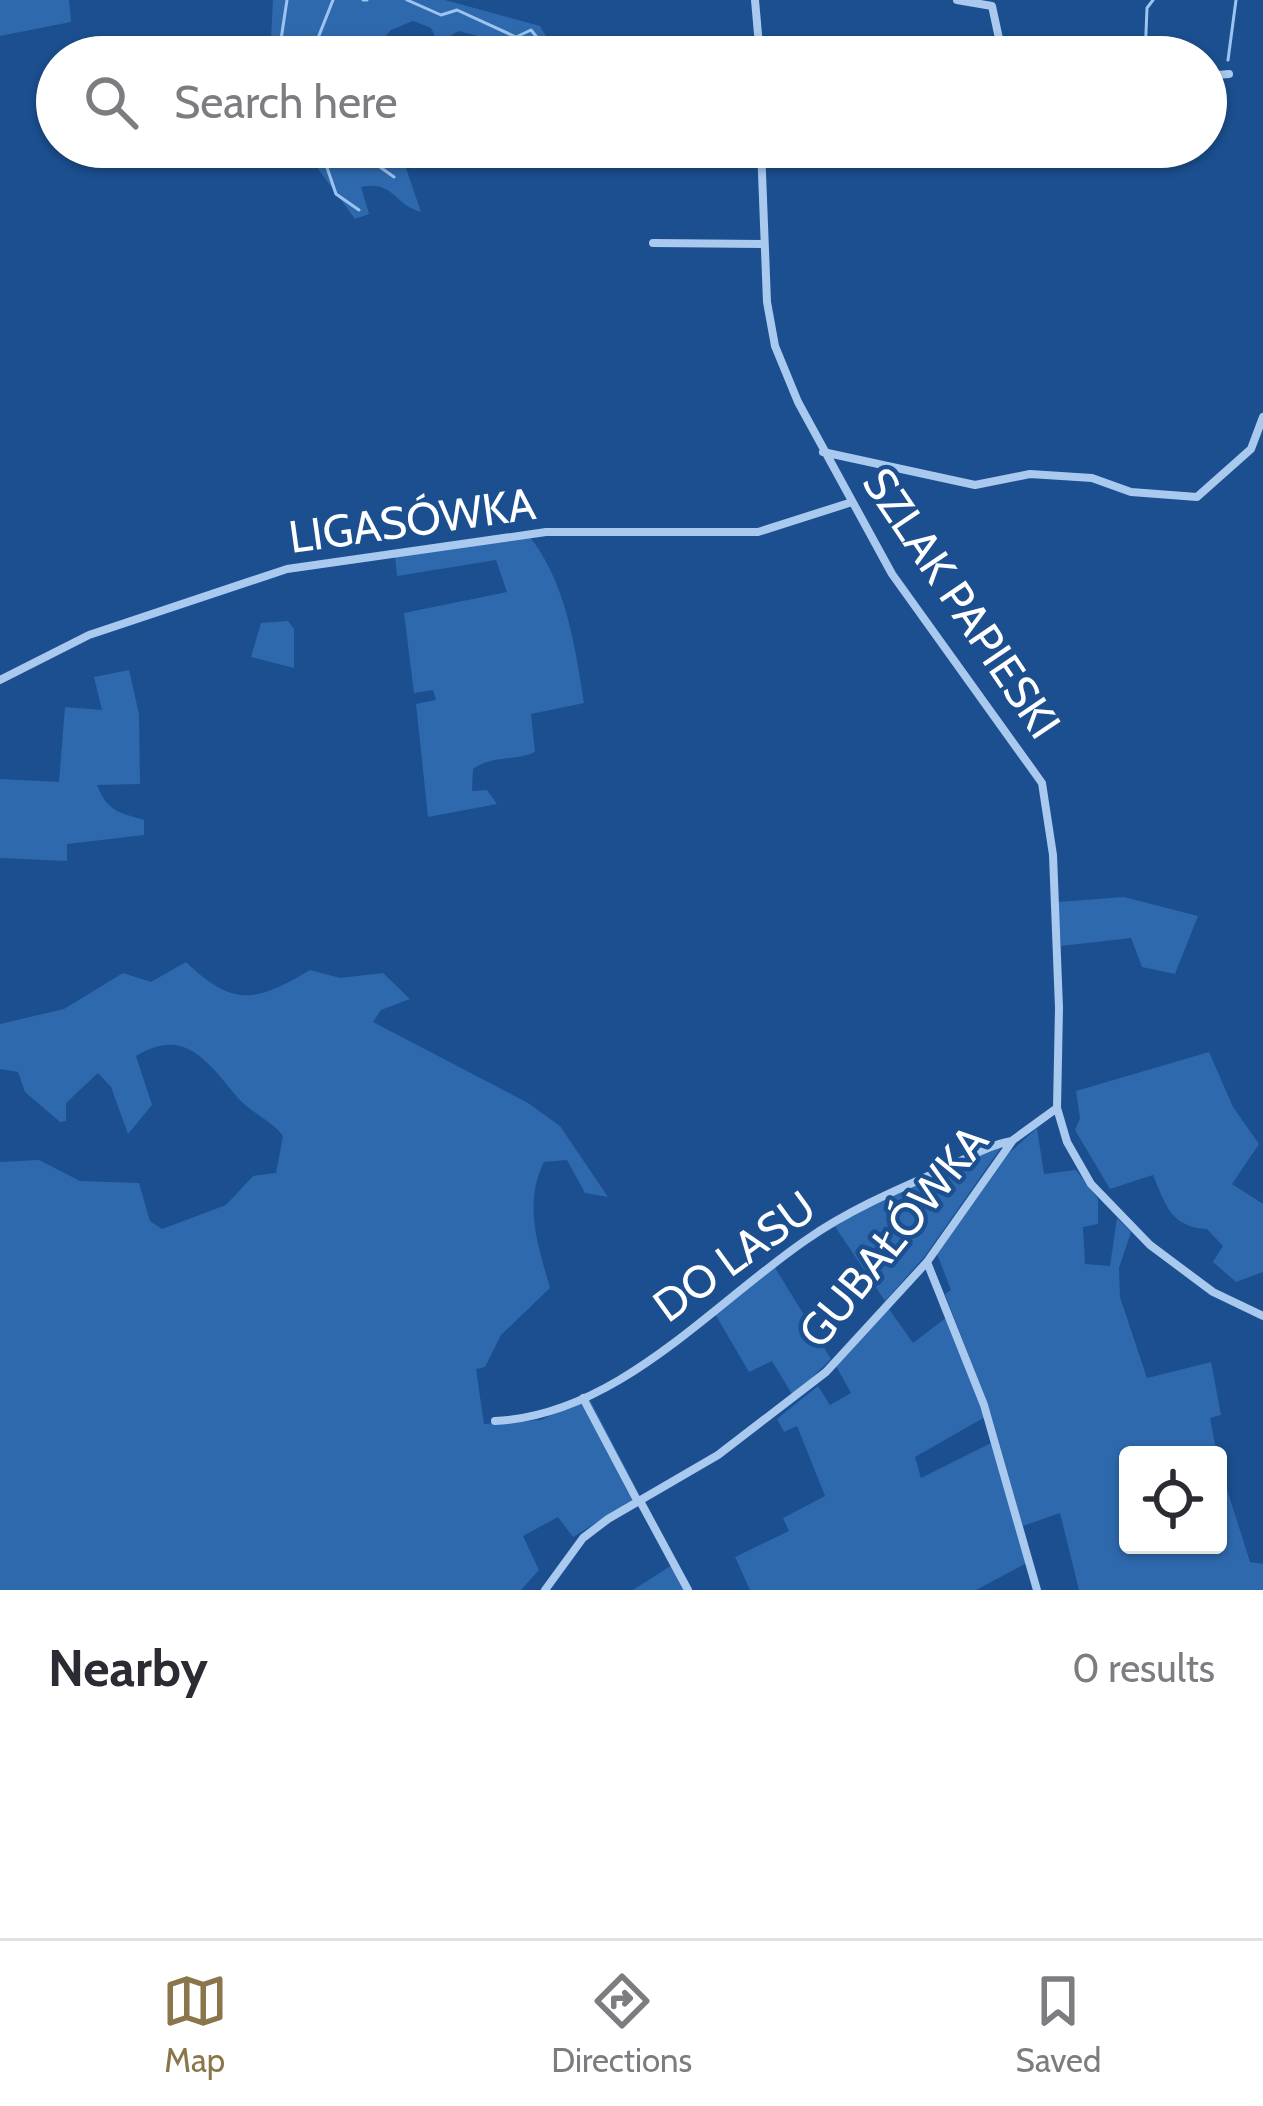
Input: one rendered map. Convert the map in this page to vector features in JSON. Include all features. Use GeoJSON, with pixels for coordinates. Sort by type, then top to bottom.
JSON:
{"type":"FeatureCollection","features":[{"type":"Feature","properties":{"kind":"street"},"geometry":{"type":"LineString","coordinates":[[755,0],[758,36]]}},
{"type":"Feature","properties":{"kind":"street"},"geometry":{"type":"LineString","coordinates":[[957,0],[992,6],[1002,36]]}},
{"type":"Feature","properties":{"kind":"street","name":"SZLAK PAPIESKI"},"geometry":{"type":"LineString","coordinates":[[761,168],[763,244],[775,346],[823,452],[947,657],[1042,783],[1053,855],[1057,1108]]}},
{"type":"Feature","properties":{"kind":"street"},"geometry":{"type":"LineString","coordinates":[[653,243],[763,244]]}},
{"type":"Feature","properties":{"kind":"street"},"geometry":{"type":"LineString","coordinates":[[823,452],[974,485],[1030,474],[1092,478],[1131,492],[1197,497],[1251,449],[1263,417]]}},
{"type":"Feature","properties":{"kind":"street","name":"LIGASÓWKA"},"geometry":{"type":"LineString","coordinates":[[0,680],[89,635],[287,569],[533,533],[758,532],[850,502]]}},
{"type":"Feature","properties":{"kind":"street","name":"GUBAŁÓWKA"},"geometry":{"type":"LineString","coordinates":[[545,1590],[583,1538],[718,1455],[796,1398],[927,1262],[1013,1140],[1057,1108],[1083,1172],[1122,1218],[1185,1273],[1263,1316]]}},
{"type":"Feature","properties":{"kind":"street","name":"DO LASU"},"geometry":{"type":"LineString","coordinates":[[495,1421],[541,1418],[583,1398],[675,1340],[775,1262],[848,1214],[1013,1140]]}},
{"type":"Feature","properties":{"kind":"street"},"geometry":{"type":"LineString","coordinates":[[927,1262],[984,1405],[1037,1590]]}},
{"type":"Feature","properties":{"kind":"street"},"geometry":{"type":"LineString","coordinates":[[583,1398],[688,1590]]}},
{"type":"Feature","properties":{"kind":"shaded area"},"geometry":{"type":"Polygon","coordinates":[[[0,0],[69,0],[71,22],[0,36],[0,0]]]}},
{"type":"Feature","properties":{"kind":"shaded area"},"geometry":{"type":"Polygon","coordinates":[[[273,0],[445,0],[540,26],[546,36],[477,36],[459,31],[435,36],[431,28],[413,21],[386,36],[271,36],[273,0]]]}},
{"type":"Feature","properties":{"kind":"shaded area"},"geometry":{"type":"Polygon","coordinates":[[[317,168],[406,168],[421,212],[380,187],[361,187],[369,214],[355,219],[317,168]]]}},
{"type":"Feature","properties":{"kind":"shaded area"},"geometry":{"type":"Polygon","coordinates":[[[529,536],[560,594],[584,703],[531,714],[535,752],[473,769],[472,791],[487,790],[497,804],[428,817],[416,704],[436,700],[433,690],[414,693],[404,613],[507,592],[496,560],[397,576],[395,557],[529,536]]]}},
{"type":"Feature","properties":{"kind":"shaded area"},"geometry":{"type":"Polygon","coordinates":[[[288,621],[294,629],[294,668],[251,657],[261,623],[288,621]]]}},
{"type":"Feature","properties":{"kind":"shaded area"},"geometry":{"type":"Polygon","coordinates":[[[129,670],[139,714],[140,784],[97,785],[115,810],[144,820],[144,835],[67,844],[67,861],[0,858],[0,779],[59,782],[65,707],[102,710],[94,677],[129,670]]]}},
{"type":"Feature","properties":{"kind":"shaded area"},"geometry":{"type":"Polygon","coordinates":[[[1124,897],[1198,916],[1175,974],[1142,967],[1131,938],[1061,946],[1058,902],[1124,897]]]}},
{"type":"Feature","properties":{"kind":"shaded area"},"geometry":{"type":"Polygon","coordinates":[[[186,962],[217,987],[245,995],[274,989],[310,970],[340,978],[383,973],[410,999],[381,1010],[373,1022],[528,1103],[560,1126],[608,1197],[585,1193],[567,1160],[544,1162],[534,1209],[550,1288],[501,1335],[485,1367],[476,1369],[484,1424],[541,1420],[589,1398],[640,1496],[573,1537],[558,1517],[523,1536],[539,1570],[521,1590],[0,1590],[0,1162],[39,1160],[80,1181],[139,1183],[150,1221],[162,1229],[226,1205],[253,1176],[276,1173],[283,1136],[195,1053],[169,1045],[136,1056],[152,1105],[128,1134],[111,1087],[98,1073],[66,1103],[66,1121],[60,1122],[25,1092],[18,1072],[0,1069],[0,1024],[64,1009],[123,973],[151,982],[186,962]]]}},
{"type":"Feature","properties":{"kind":"shaded area"},"geometry":{"type":"Polygon","coordinates":[[[1209,1052],[1233,1107],[1259,1144],[1232,1184],[1263,1204],[1263,1272],[1236,1282],[1213,1262],[1223,1246],[1207,1229],[1178,1219],[1153,1175],[1110,1189],[1075,1130],[1080,1118],[1076,1091],[1209,1052]]]}},
{"type":"Feature","properties":{"kind":"shaded area"},"geometry":{"type":"Polygon","coordinates":[[[1037,1128],[1044,1174],[1076,1170],[1098,1199],[1098,1224],[1083,1227],[1085,1264],[1110,1266],[1117,1218],[1131,1232],[1119,1268],[1120,1297],[1147,1378],[1211,1362],[1221,1415],[1210,1418],[1215,1446],[1119,1446],[1119,1554],[1227,1554],[1227,1489],[1250,1562],[1263,1564],[1263,1590],[1079,1590],[1060,1513],[1023,1526],[991,1414],[945,1294],[951,1290],[937,1254],[1009,1153],[1037,1128]]]}},
{"type":"Feature","properties":{"kind":"shaded area"},"geometry":{"type":"Polygon","coordinates":[[[1002,1146],[925,1256],[885,1301],[834,1225],[869,1204],[1002,1146]]]}},
{"type":"Feature","properties":{"kind":"shaded area"},"geometry":{"type":"Polygon","coordinates":[[[774,1266],[831,1359],[793,1396],[772,1361],[749,1372],[715,1314],[774,1266]]]}},
{"type":"Feature","properties":{"kind":"shaded area"},"geometry":{"type":"Polygon","coordinates":[[[889,1309],[913,1343],[951,1314],[985,1417],[915,1457],[921,1478],[993,1442],[1027,1563],[976,1590],[750,1590],[735,1557],[789,1531],[783,1518],[825,1496],[797,1426],[784,1432],[777,1419],[818,1386],[830,1405],[851,1393],[836,1366],[889,1309]]]}},
{"type":"Feature","properties":{"kind":"shaded area"},"geometry":{"type":"Polygon","coordinates":[[[672,1565],[686,1590],[633,1590],[672,1565]]]}},
{"type":"Feature","properties":{"kind":"waterway"},"geometry":{"type":"LineString","coordinates":[[282,36],[287,0]]}},
{"type":"Feature","properties":{"kind":"waterway"},"geometry":{"type":"LineString","coordinates":[[319,36],[333,0]]}},
{"type":"Feature","properties":{"kind":"waterway"},"geometry":{"type":"LineString","coordinates":[[407,0],[441,15],[457,10],[514,36]]}},
{"type":"Feature","properties":{"kind":"waterway"},"geometry":{"type":"LineString","coordinates":[[1146,36],[1147,8],[1153,0]]}},
{"type":"Feature","properties":{"kind":"waterway"},"geometry":{"type":"LineString","coordinates":[[1228,60],[1236,0]]}},
{"type":"Feature","properties":{"kind":"waterway"},"geometry":{"type":"LineString","coordinates":[[518,36],[531,30],[536,36]]}},
{"type":"Feature","properties":{"kind":"waterway"},"geometry":{"type":"LineString","coordinates":[[327,168],[336,194],[359,210]]}},
{"type":"Feature","properties":{"kind":"waterway"},"geometry":{"type":"LineString","coordinates":[[381,168],[394,177]]}}]}
